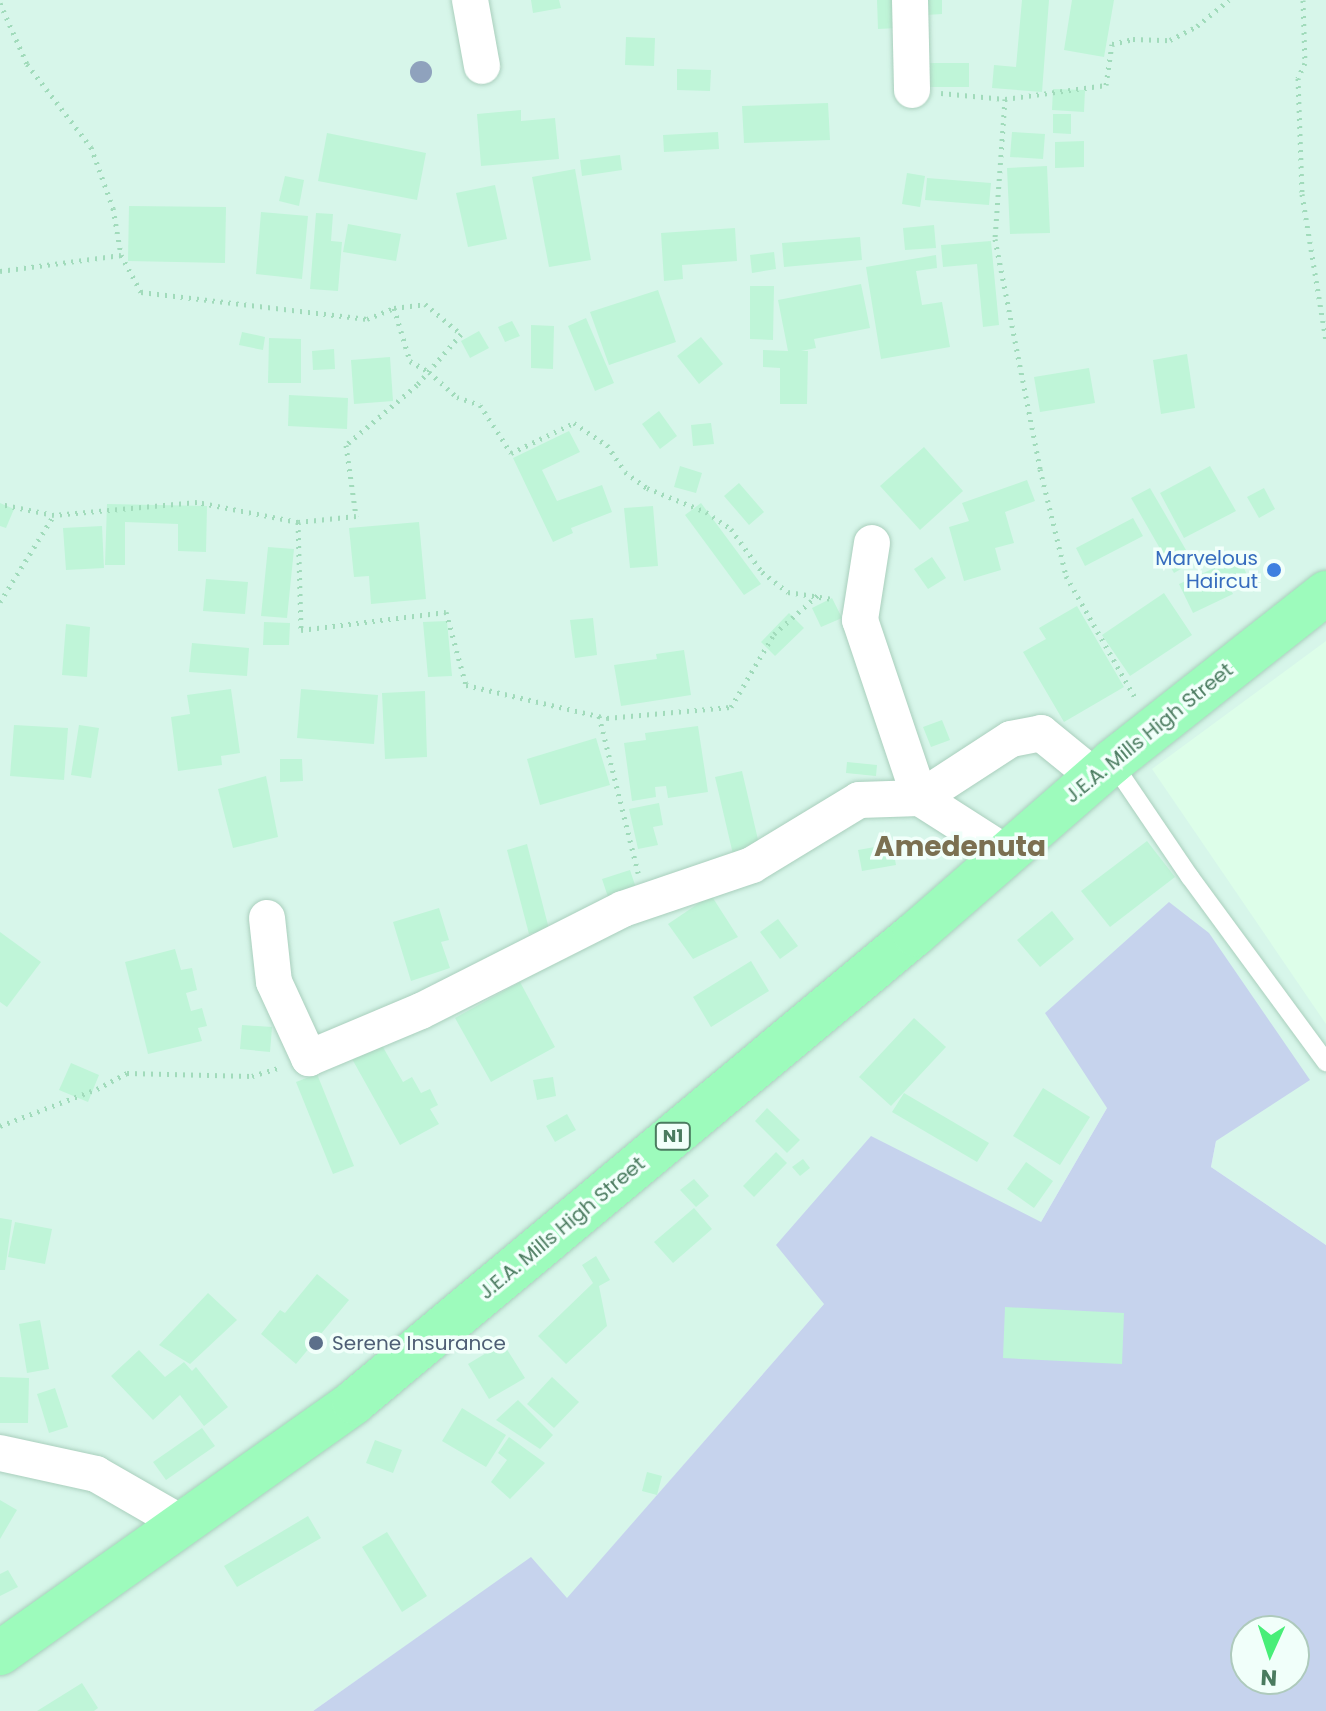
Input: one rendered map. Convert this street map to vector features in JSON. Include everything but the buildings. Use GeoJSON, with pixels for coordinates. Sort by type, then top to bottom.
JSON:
{"type":"FeatureCollection","features":[{"type":"Feature","properties":{"kind":"highway","name":"J.E.A. Mills High Street"},"geometry":{"type":"LineString","coordinates":[[0,1653],[354,1402],[915,934],[1103,769],[1326,593]]}},
{"type":"Feature","properties":{"kind":"street"},"geometry":{"type":"LineString","coordinates":[[470,0],[482,66]]}},
{"type":"Feature","properties":{"kind":"street"},"geometry":{"type":"LineString","coordinates":[[910,0],[912,90]]}},
{"type":"Feature","properties":{"kind":"street"},"geometry":{"type":"LineString","coordinates":[[872,543],[860,620],[920,798],[1006,853]]}},
{"type":"Feature","properties":{"kind":"street"},"geometry":{"type":"LineString","coordinates":[[267,918],[274,982],[309,1058],[421,1011],[623,909],[752,865],[859,800],[920,798],[1011,739],[1041,733],[1103,769]]}},
{"type":"Feature","properties":{"kind":"street"},"geometry":{"type":"LineString","coordinates":[[0,1453],[96,1474],[183,1524]]}},
{"type":"Feature","properties":{"kind":"lane"},"geometry":{"type":"LineString","coordinates":[[1103,769],[1190,877],[1326,1062]]}},
{"type":"Feature","properties":{"kind":"path"},"geometry":{"type":"LineString","coordinates":[[912,90],[1005,99],[1106,85],[1112,44],[1133,39],[1170,40],[1197,26],[1229,0]]}},
{"type":"Feature","properties":{"kind":"path"},"geometry":{"type":"LineString","coordinates":[[1303,0],[1305,63],[1298,78],[1302,194],[1326,340]]}},
{"type":"Feature","properties":{"kind":"path"},"geometry":{"type":"LineString","coordinates":[[0,3],[27,64],[91,147],[113,208],[121,255],[141,292],[367,319],[394,308],[425,304],[461,334],[429,372],[346,445],[356,516],[298,522],[197,502],[54,515],[0,504]]}},
{"type":"Feature","properties":{"kind":"path"},"geometry":{"type":"LineString","coordinates":[[1005,99],[995,239],[1040,469],[1066,576],[1138,702]]}},
{"type":"Feature","properties":{"kind":"path"},"geometry":{"type":"LineString","coordinates":[[0,271],[121,255]]}},
{"type":"Feature","properties":{"kind":"path"},"geometry":{"type":"LineString","coordinates":[[394,308],[410,361],[429,372],[457,397],[480,405],[511,453],[574,423],[607,445],[625,472],[647,488],[706,512],[731,529],[762,572],[788,592],[819,594],[848,604],[860,620]]}},
{"type":"Feature","properties":{"kind":"path"},"geometry":{"type":"LineString","coordinates":[[0,602],[54,515]]}},
{"type":"Feature","properties":{"kind":"path"},"geometry":{"type":"LineString","coordinates":[[298,522],[301,630],[446,612],[466,685],[599,716],[731,707],[774,634],[819,594]]}},
{"type":"Feature","properties":{"kind":"path"},"geometry":{"type":"LineString","coordinates":[[599,716],[645,901]]}},
{"type":"Feature","properties":{"kind":"path"},"geometry":{"type":"LineString","coordinates":[[0,1126],[97,1089],[127,1073],[252,1076],[309,1058]]}},
{"type":"Feature","properties":{"kind":"shaded area"},"geometry":{"type":"Polygon","coordinates":[[[0,0],[1326,0],[1326,1245],[1211,1167],[1216,1141],[1107,1108],[1041,1222],[824,1304],[567,1599],[531,1558],[313,1711],[0,1711],[0,0]]]}},
{"type":"Feature","properties":{"kind":"shaded area"},"geometry":{"type":"Polygon","coordinates":[[[1326,641],[1326,1024],[1152,769],[1326,641]]]}},
{"type":"Feature","properties":{"kind":"shaded area"},"geometry":{"type":"Polygon","coordinates":[[[1169,902],[1209,933],[1310,1080],[1216,1141],[1211,1167],[1326,1245],[1326,1711],[313,1711],[531,1557],[567,1598],[824,1304],[776,1245],[871,1136],[1041,1222],[1107,1108],[1045,1013],[1169,902]]]}},
{"type":"Feature","properties":{"kind":"place","name":"Marvelous Haircut"},"geometry":{"type":"Point","coordinates":[1274,570]}},
{"type":"Feature","properties":{"kind":"place","name":"Serene Insurance"},"geometry":{"type":"Point","coordinates":[316,1343]}},
{"type":"Feature","properties":{"kind":"district","name":"Amedenuta"},"geometry":{"type":"Point","coordinates":[960,847]}}]}
